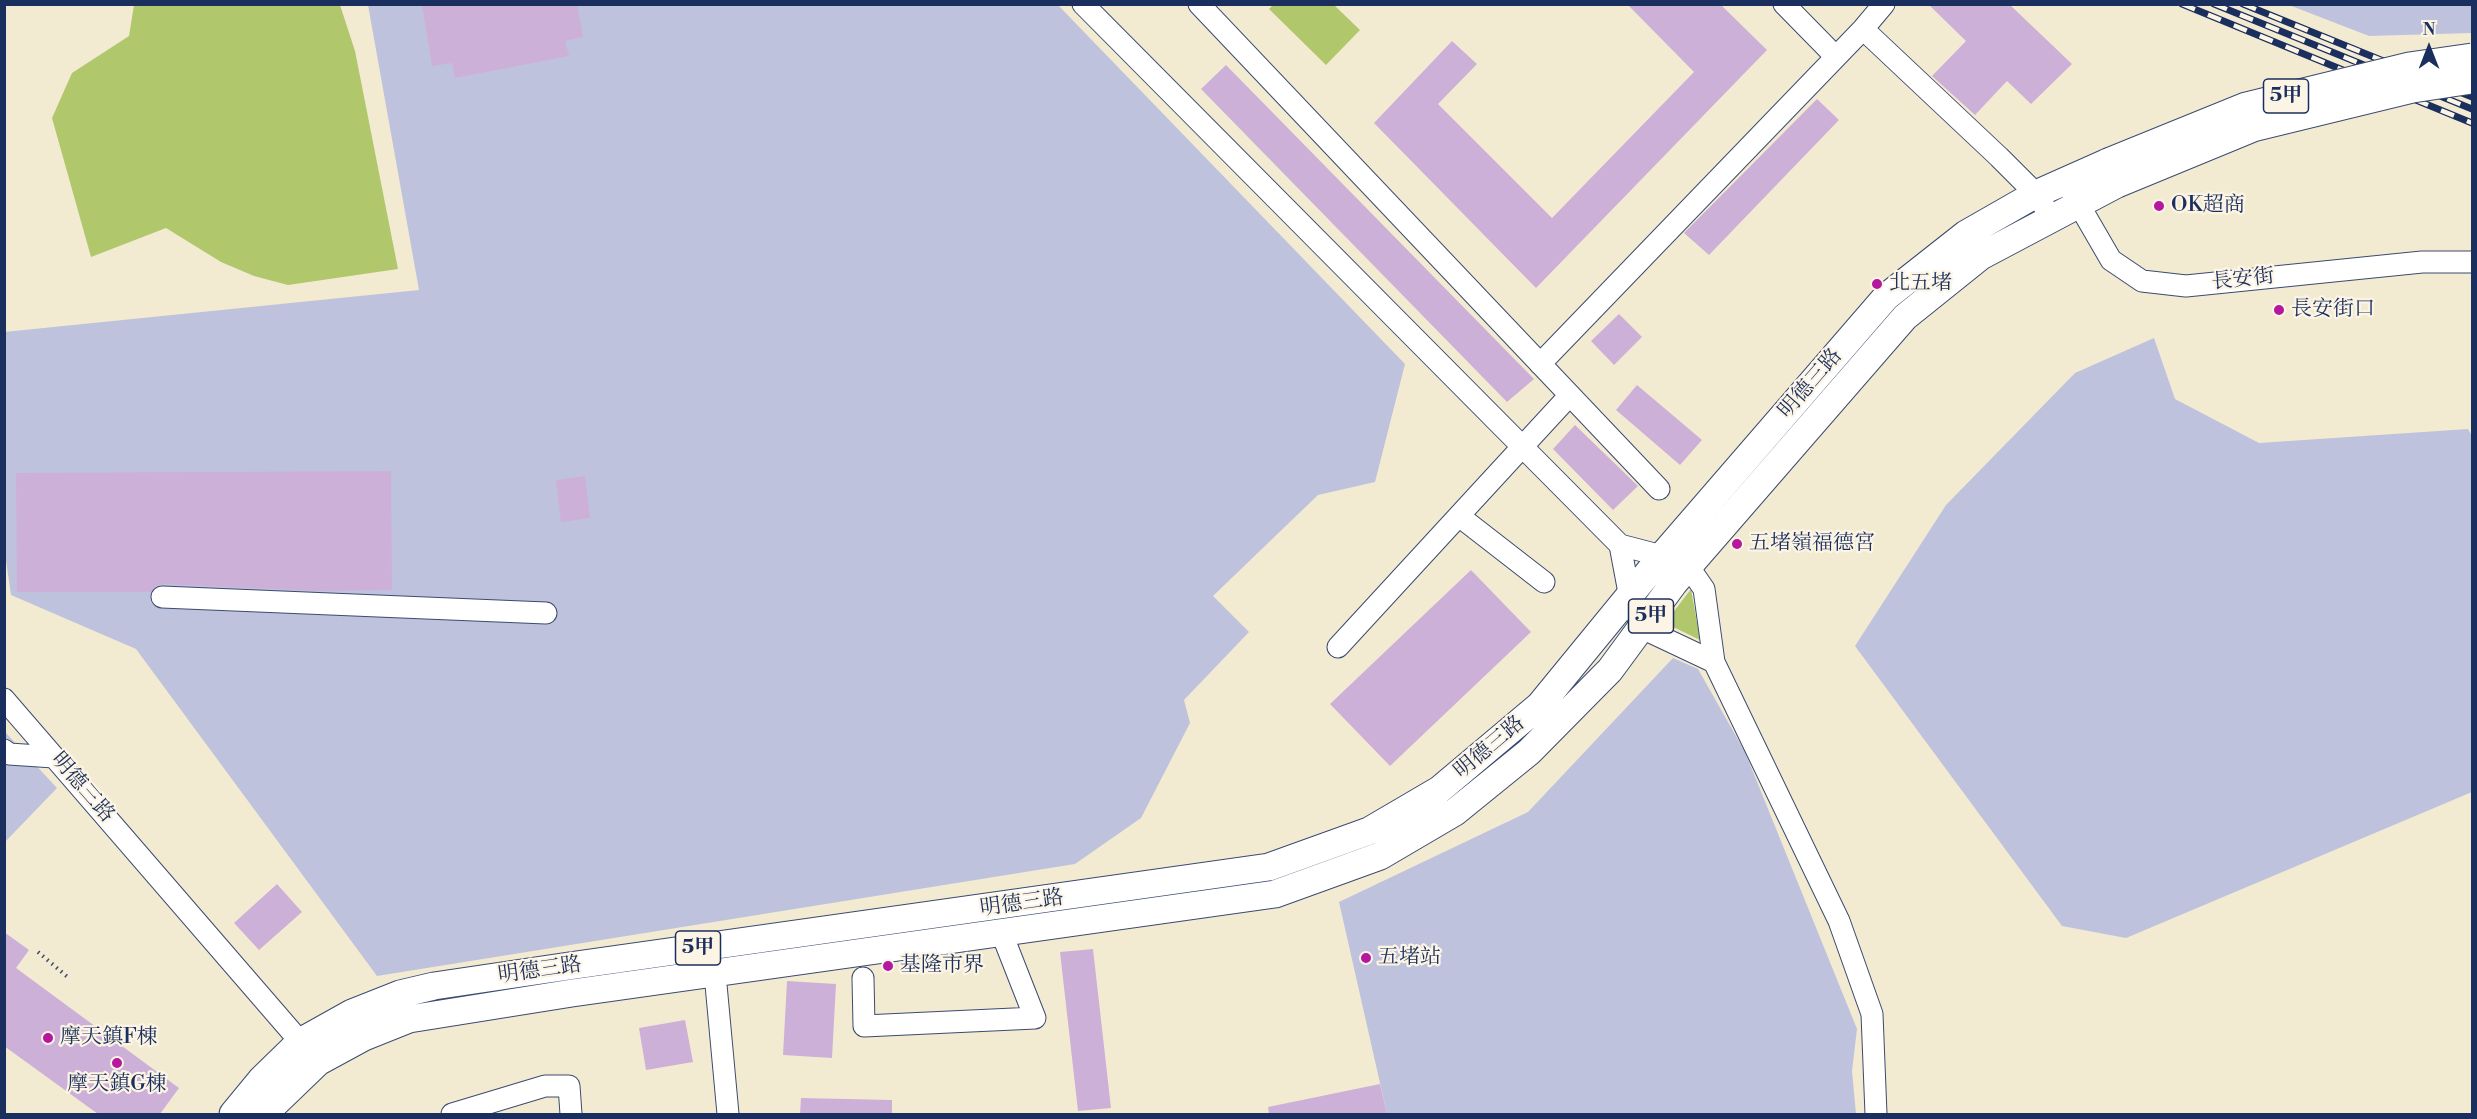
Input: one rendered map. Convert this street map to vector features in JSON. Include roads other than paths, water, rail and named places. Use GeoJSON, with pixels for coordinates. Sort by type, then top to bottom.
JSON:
{"type":"FeatureCollection","features":[{"type":"Feature","properties":{"kind":"main road","name":"明德三路"},"geometry":{"type":"LineString","coordinates":[[318,1062],[364,1037],[409,1019],[429,1015],[1275,894],[1380,856],[1455,812],[1528,752],[1610,670],[1688,566],[1905,317],[1981,256],[2077,204],[2112,173],[2246,106],[2409,66],[2472,57]]}},
{"type":"Feature","properties":{"kind":"main road","name":"明德三路"},"geometry":{"type":"LineString","coordinates":[[300,1042],[352,1013],[400,994],[434,986],[1269,867],[1369,831],[1440,790],[1540,705],[1630,598],[1662,556],[1886,297],[1966,234],[2036,194],[2066,180],[2112,173],[2253,128],[2402,91],[2472,80]]}},
{"type":"Feature","properties":{"kind":"main road"},"geometry":{"type":"LineString","coordinates":[[999,907],[1002,934]]}},
{"type":"Feature","properties":{"kind":"main road","name":"5甲"},"geometry":{"type":"LineString","coordinates":[[233,1114],[261,1080],[300,1042]]}},
{"type":"Feature","properties":{"kind":"main road","name":"5甲"},"geometry":{"type":"LineString","coordinates":[[264,1114],[318,1062]]}},
{"type":"Feature","properties":{"kind":"street"},"geometry":{"type":"LineString","coordinates":[[1083,4],[1620,546],[1662,556],[1688,566],[1704,589],[1714,662],[1839,921],[1872,1014],[1876,1114]]}},
{"type":"Feature","properties":{"kind":"street"},"geometry":{"type":"LineString","coordinates":[[1199,4],[1659,489]]}},
{"type":"Feature","properties":{"kind":"street"},"geometry":{"type":"LineString","coordinates":[[1784,4],[1836,57]]}},
{"type":"Feature","properties":{"kind":"street"},"geometry":{"type":"LineString","coordinates":[[1540,364],[1863,29],[1884,4]]}},
{"type":"Feature","properties":{"kind":"street"},"geometry":{"type":"LineString","coordinates":[[1863,29],[2036,194],[2051,217]]}},
{"type":"Feature","properties":{"kind":"street","name":"長安街"},"geometry":{"type":"LineString","coordinates":[[2066,180],[2077,204],[2111,260],[2142,281],[2186,286],[2422,262],[2472,262]]}},
{"type":"Feature","properties":{"kind":"street"},"geometry":{"type":"LineString","coordinates":[[1338,647],[1570,395]]}},
{"type":"Feature","properties":{"kind":"street"},"geometry":{"type":"LineString","coordinates":[[1459,516],[1544,582]]}},
{"type":"Feature","properties":{"kind":"street"},"geometry":{"type":"LineString","coordinates":[[1620,546],[1630,598],[1642,628],[1714,662]]}},
{"type":"Feature","properties":{"kind":"street"},"geometry":{"type":"LineString","coordinates":[[162,597],[546,614]]}},
{"type":"Feature","properties":{"kind":"street","name":"明德三路"},"geometry":{"type":"LineString","coordinates":[[4,699],[318,1062]]}},
{"type":"Feature","properties":{"kind":"street"},"geometry":{"type":"LineString","coordinates":[[4,750],[9,754],[54,757]]}},
{"type":"Feature","properties":{"kind":"street"},"geometry":{"type":"LineString","coordinates":[[863,978],[864,1026],[1035,1018],[1002,934]]}},
{"type":"Feature","properties":{"kind":"street"},"geometry":{"type":"LineString","coordinates":[[715,974],[728,1114]]}},
{"type":"Feature","properties":{"kind":"street"},"geometry":{"type":"LineString","coordinates":[[452,1114],[545,1086],[569,1086],[572,1114]]}},
{"type":"Feature","properties":{"kind":"railway"},"geometry":{"type":"LineString","coordinates":[[2182,4],[2472,123]]}},
{"type":"Feature","properties":{"kind":"railway"},"geometry":{"type":"LineString","coordinates":[[2214,4],[2472,109]]}},
{"type":"Feature","properties":{"kind":"railway"},"geometry":{"type":"LineString","coordinates":[[2243,4],[2472,97]]}},
{"type":"Feature","properties":{"kind":"place","name":"OK超商"},"geometry":{"type":"Point","coordinates":[2159,206]}},
{"type":"Feature","properties":{"kind":"place","name":"北五堵"},"geometry":{"type":"Point","coordinates":[1877,284]}},
{"type":"Feature","properties":{"kind":"place","name":"長安街口"},"geometry":{"type":"Point","coordinates":[2279,310]}},
{"type":"Feature","properties":{"kind":"place","name":"五堵嶺福德宮"},"geometry":{"type":"Point","coordinates":[1737,544]}},
{"type":"Feature","properties":{"kind":"place","name":"五堵站"},"geometry":{"type":"Point","coordinates":[1366,958]}},
{"type":"Feature","properties":{"kind":"place","name":"基隆市界"},"geometry":{"type":"Point","coordinates":[888,966]}},
{"type":"Feature","properties":{"kind":"place","name":"摩天鎮F棟"},"geometry":{"type":"Point","coordinates":[48,1038]}},
{"type":"Feature","properties":{"kind":"place","name":"摩天鎮G棟"},"geometry":{"type":"Point","coordinates":[117,1063]}}]}
